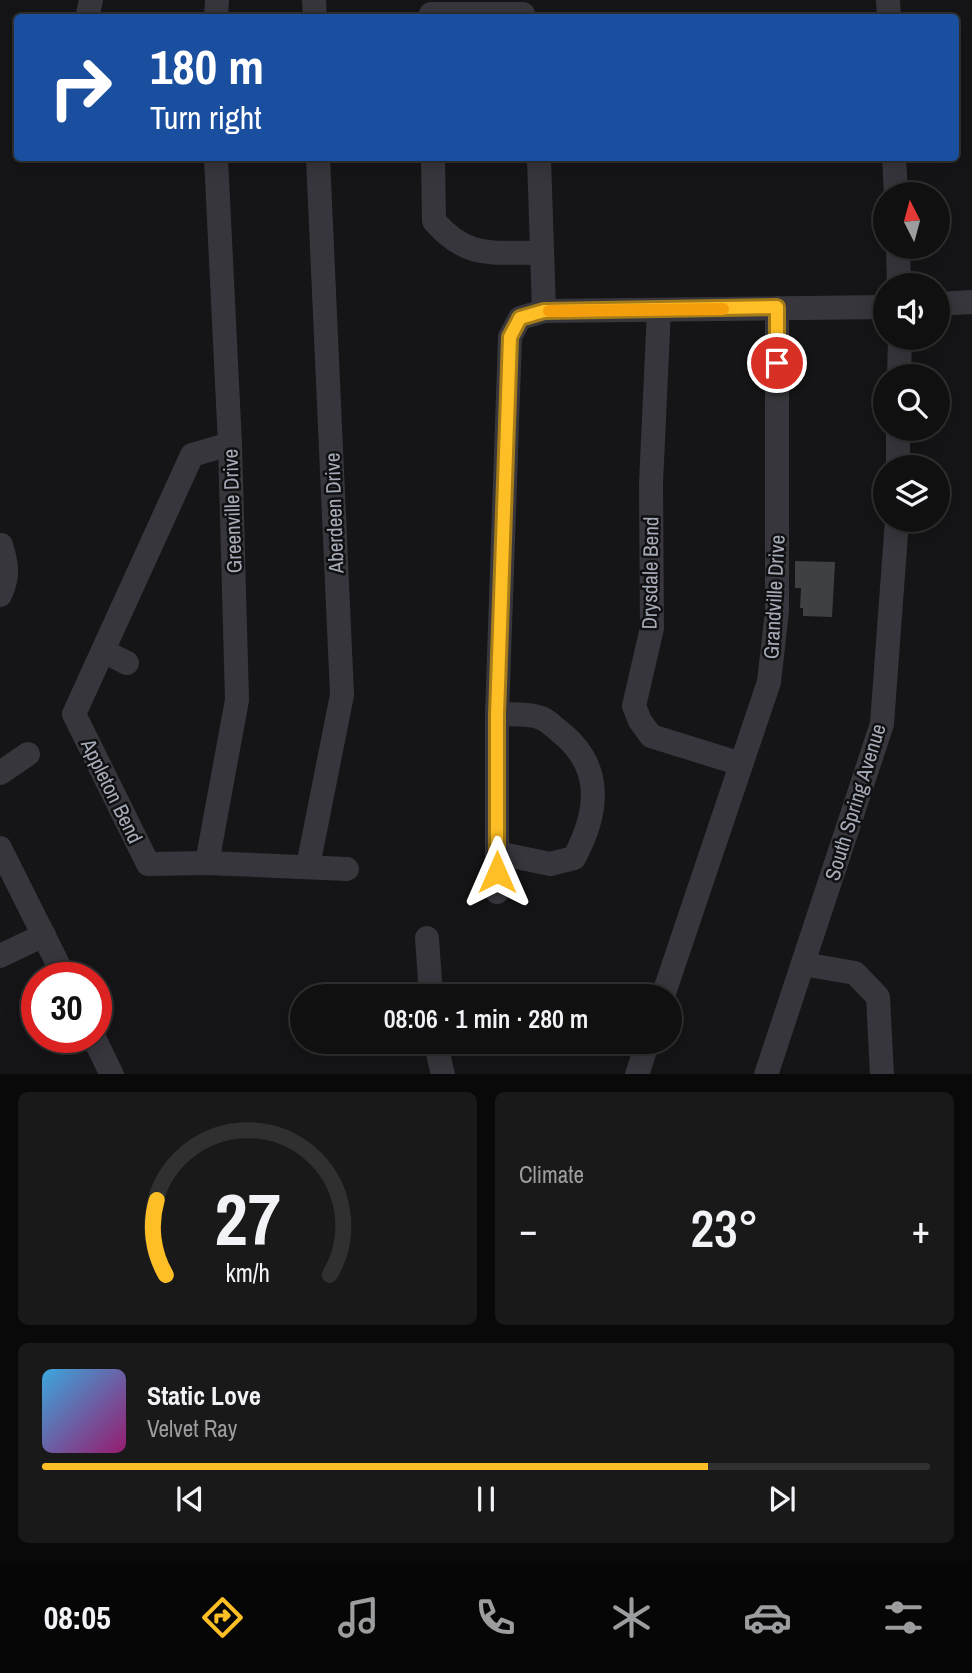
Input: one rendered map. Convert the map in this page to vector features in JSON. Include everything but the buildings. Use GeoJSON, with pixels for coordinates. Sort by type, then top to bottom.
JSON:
{"type":"FeatureCollection","features":[{"type":"Feature","properties":{"kind":"street"},"geometry":{"type":"LineString","coordinates":[[431,10],[523,14]]}},
{"type":"Feature","properties":{"kind":"street","name":"Greenville Drive"},"geometry":{"type":"LineString","coordinates":[[207,863],[237,700],[230,444],[216,161]]}},
{"type":"Feature","properties":{"kind":"street","name":"Aberdeen Drive"},"geometry":{"type":"LineString","coordinates":[[308,866],[342,695],[318,161]]}},
{"type":"Feature","properties":{"kind":"street"},"geometry":{"type":"LineString","coordinates":[[433,161],[434,221],[451,242],[472,251],[542,253]]}},
{"type":"Feature","properties":{"kind":"street"},"geometry":{"type":"LineString","coordinates":[[539,161],[544,311]]}},
{"type":"Feature","properties":{"kind":"street"},"geometry":{"type":"LineString","coordinates":[[894,161],[895,182]]}},
{"type":"Feature","properties":{"kind":"street"},"geometry":{"type":"LineString","coordinates":[[950,303],[972,302]]}},
{"type":"Feature","properties":{"kind":"street","name":"Grandville Drive"},"geometry":{"type":"LineString","coordinates":[[667,984],[769,682],[778,611],[777,307]]}},
{"type":"Feature","properties":{"kind":"street"},"geometry":{"type":"LineString","coordinates":[[497,892],[497,715],[510,337],[520,318],[544,311],[873,307]]}},
{"type":"Feature","properties":{"kind":"street","name":"Drysdale Bend"},"geometry":{"type":"LineString","coordinates":[[659,310],[651,483],[652,628],[634,706],[640,721],[651,736],[741,764]]}},
{"type":"Feature","properties":{"kind":"street","name":"Appleton Bend"},"geometry":{"type":"LineString","coordinates":[[230,444],[192,455],[74,714],[148,864],[207,863],[347,869]]}},
{"type":"Feature","properties":{"kind":"street","name":"South Spring Avenue"},"geometry":{"type":"LineString","coordinates":[[766,1074],[882,724],[896,532]]}},
{"type":"Feature","properties":{"kind":"street"},"geometry":{"type":"LineString","coordinates":[[0,595],[7,573],[1,545]]}},
{"type":"Feature","properties":{"kind":"street"},"geometry":{"type":"LineString","coordinates":[[103,651],[127,663]]}},
{"type":"Feature","properties":{"kind":"street"},"geometry":{"type":"LineString","coordinates":[[497,715],[541,718],[569,739],[590,768],[593,793],[587,834],[574,858],[550,863],[497,853]]}},
{"type":"Feature","properties":{"kind":"street"},"geometry":{"type":"LineString","coordinates":[[0,773],[27,754]]}},
{"type":"Feature","properties":{"kind":"street"},"geometry":{"type":"LineString","coordinates":[[0,848],[57,962]]}},
{"type":"Feature","properties":{"kind":"street"},"geometry":{"type":"LineString","coordinates":[[0,956],[44,935]]}},
{"type":"Feature","properties":{"kind":"street"},"geometry":{"type":"LineString","coordinates":[[427,938],[430,984]]}},
{"type":"Feature","properties":{"kind":"street"},"geometry":{"type":"LineString","coordinates":[[803,964],[855,973],[878,997],[882,1074]]}},
{"type":"Feature","properties":{"kind":"street"},"geometry":{"type":"LineString","coordinates":[[102,1053],[112,1074]]}},
{"type":"Feature","properties":{"kind":"street"},"geometry":{"type":"LineString","coordinates":[[438,1054],[443,1074]]}},
{"type":"Feature","properties":{"kind":"street"},"geometry":{"type":"LineString","coordinates":[[637,1074],[644,1054]]}},
{"type":"Feature","properties":{"kind":"slow traffic"},"geometry":{"type":"LineString","coordinates":[[549,311],[723,309]]}},
{"type":"Feature","properties":{"kind":"route"},"geometry":{"type":"LineString","coordinates":[[497,872],[497,715],[510,337],[520,318],[544,311],[777,307],[777,363]]}}]}
